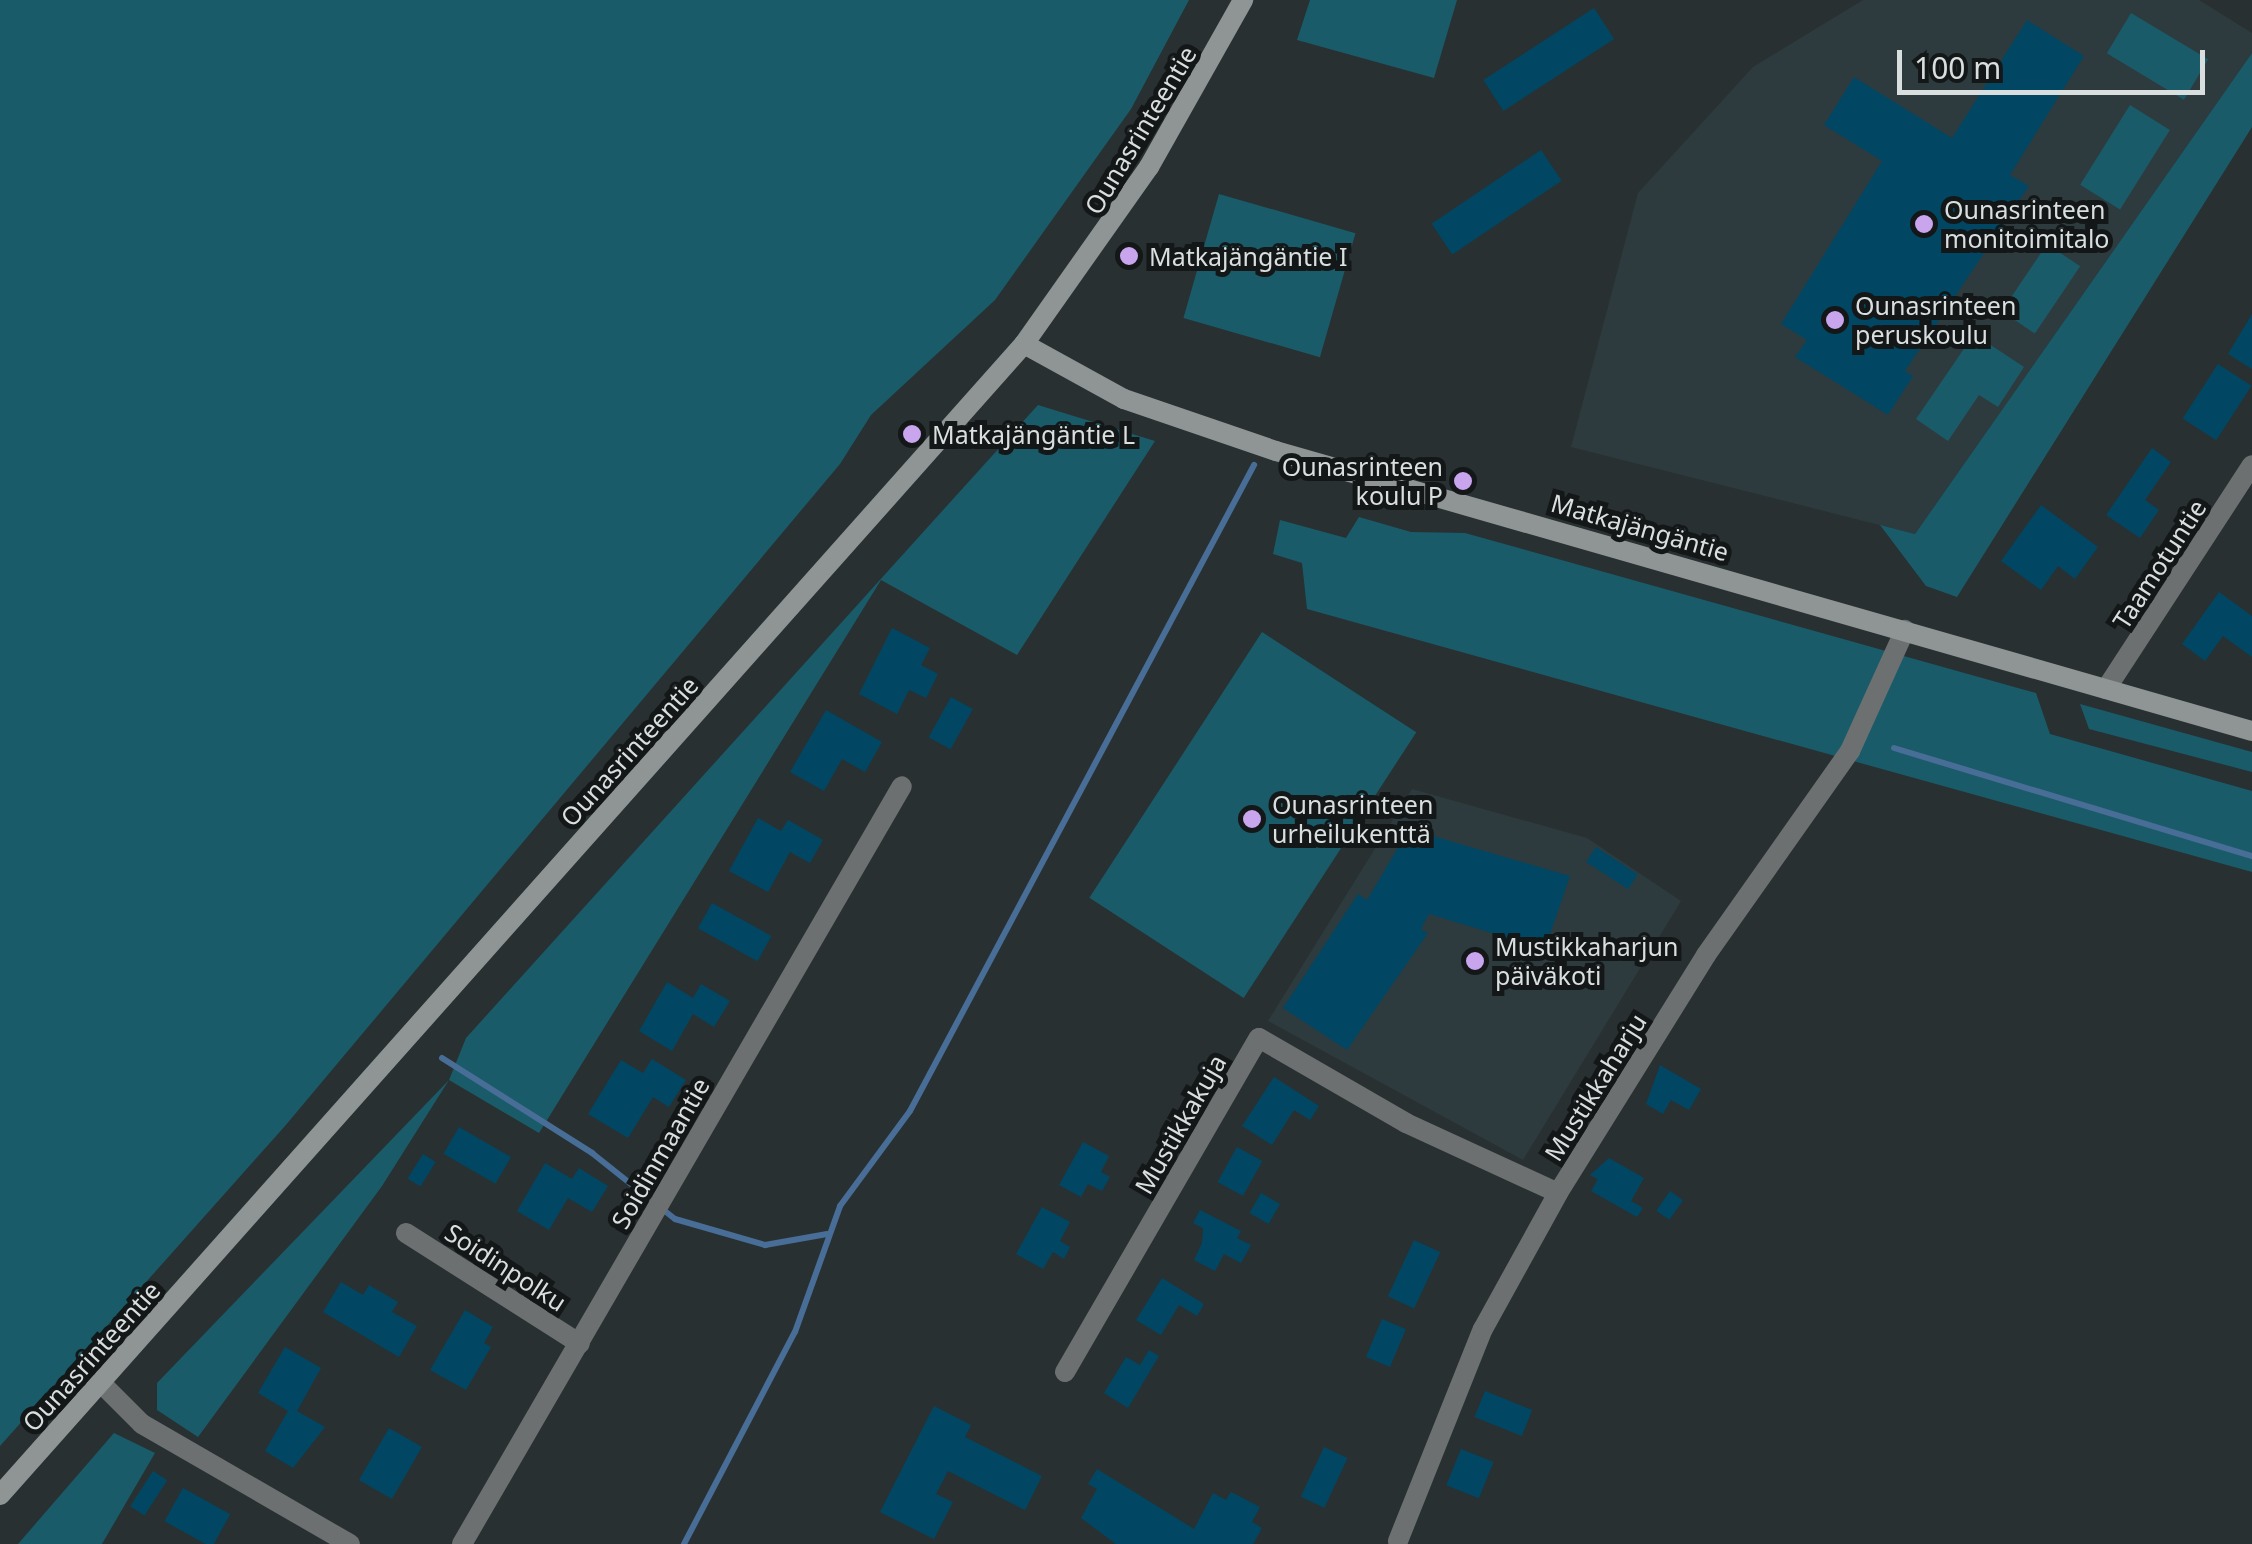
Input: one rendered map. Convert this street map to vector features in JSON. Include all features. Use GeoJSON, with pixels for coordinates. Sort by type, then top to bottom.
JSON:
{"type":"FeatureCollection","features":[{"type":"Feature","properties":{"kind":"street","name":"Ounasrinteentie"},"geometry":{"type":"LineString","coordinates":[[0,1495],[1024,344],[1131,196],[1242,0]]}},
{"type":"Feature","properties":{"kind":"street","name":"Matkajängäntie"},"geometry":{"type":"LineString","coordinates":[[1024,344],[1124,399],[1276,451],[2252,731]]}},
{"type":"Feature","properties":{"kind":"street","name":"Taamotuntie"},"geometry":{"type":"LineString","coordinates":[[2106,689],[2252,465]]}},
{"type":"Feature","properties":{"kind":"street","name":"Mustikkaharju"},"geometry":{"type":"LineString","coordinates":[[1398,1541],[1483,1329],[1558,1193],[1706,954],[1850,752],[1906,630]]}},
{"type":"Feature","properties":{"kind":"street","name":"Soidinmaantie"},"geometry":{"type":"LineString","coordinates":[[462,1544],[902,786]]}},
{"type":"Feature","properties":{"kind":"street","name":"Mustikkakuja"},"geometry":{"type":"LineString","coordinates":[[1065,1372],[1259,1038],[1406,1124],[1558,1193]]}},
{"type":"Feature","properties":{"kind":"street","name":"Soidinpolku"},"geometry":{"type":"LineString","coordinates":[[406,1233],[580,1344]]}},
{"type":"Feature","properties":{"kind":"street"},"geometry":{"type":"LineString","coordinates":[[101,1384],[142,1424],[350,1544]]}},
{"type":"Feature","properties":{"kind":"shaded area"},"geometry":{"type":"Polygon","coordinates":[[[0,0],[1189,0],[1131,109],[995,300],[871,415],[840,464],[285,1126],[0,1446],[0,0]]]}},
{"type":"Feature","properties":{"kind":"shaded area"},"geometry":{"type":"Polygon","coordinates":[[[1310,0],[1457,0],[1434,78],[1297,40],[1310,0]]]}},
{"type":"Feature","properties":{"kind":"shaded area","name":"Ounasrinteen peruskoulu"},"geometry":{"type":"Polygon","coordinates":[[[1863,0],[2199,0],[2252,33],[2252,53],[1915,534],[1571,447],[1638,193],[1753,67],[1863,0]]]}},
{"type":"Feature","properties":{"kind":"shaded area"},"geometry":{"type":"Polygon","coordinates":[[[2131,13],[2208,59],[2184,100],[2107,53],[2131,13]]]}},
{"type":"Feature","properties":{"kind":"shaded area"},"geometry":{"type":"Polygon","coordinates":[[[2252,53],[2252,127],[1957,597],[1926,586],[1880,525],[1915,534],[2252,53]]]}},
{"type":"Feature","properties":{"kind":"shaded area"},"geometry":{"type":"Polygon","coordinates":[[[2130,105],[2170,130],[2120,210],[2080,185],[2130,105]]]}},
{"type":"Feature","properties":{"kind":"shaded area"},"geometry":{"type":"Polygon","coordinates":[[[1219,194],[1355,233],[1320,357],[1183,318],[1219,194]]]}},
{"type":"Feature","properties":{"kind":"shaded area"},"geometry":{"type":"Polygon","coordinates":[[[2047,244],[2080,266],[2035,334],[2002,311],[2047,244]]]}},
{"type":"Feature","properties":{"kind":"shaded area"},"geometry":{"type":"Polygon","coordinates":[[[1974,334],[2024,367],[1998,407],[1979,395],[1948,441],[1916,419],[1974,334]]]}},
{"type":"Feature","properties":{"kind":"shaded area"},"geometry":{"type":"Polygon","coordinates":[[[1038,405],[1155,441],[1017,655],[881,580],[539,1133],[449,1080],[466,1038],[1038,405]]]}},
{"type":"Feature","properties":{"kind":"shaded area"},"geometry":{"type":"Polygon","coordinates":[[[1359,517],[1411,532],[1465,533],[2036,693],[2050,734],[2252,791],[2252,872],[1307,609],[1302,563],[1273,554],[1280,520],[1346,538],[1359,517]]]}},
{"type":"Feature","properties":{"kind":"shaded area","name":"Ounasrinteen urheilukenttä"},"geometry":{"type":"Polygon","coordinates":[[[1262,632],[1416,732],[1244,998],[1089,898],[1262,632]]]}},
{"type":"Feature","properties":{"kind":"shaded area"},"geometry":{"type":"Polygon","coordinates":[[[2080,704],[2252,752],[2252,772],[2089,729],[2080,704]]]}},
{"type":"Feature","properties":{"kind":"shaded area","name":"Mustikkaharjun päiväkoti"},"geometry":{"type":"Polygon","coordinates":[[[1412,789],[1587,838],[1681,901],[1523,1160],[1268,1021],[1412,789]]]}},
{"type":"Feature","properties":{"kind":"shaded area"},"geometry":{"type":"Polygon","coordinates":[[[449,1080],[382,1186],[198,1437],[157,1410],[157,1383],[449,1080]]]}},
{"type":"Feature","properties":{"kind":"shaded area"},"geometry":{"type":"Polygon","coordinates":[[[114,1433],[155,1453],[102,1544],[18,1544],[114,1433]]]}},
{"type":"Feature","properties":{"kind":"building"},"geometry":{"type":"Polygon","coordinates":[[[1594,8],[1614,39],[1503,111],[1483,80],[1594,8]]]}},
{"type":"Feature","properties":{"kind":"building","name":"Ounasrinteen monitoimitalo"},"geometry":{"type":"Polygon","coordinates":[[[2027,20],[2084,56],[2010,175],[2029,186],[1905,371],[1913,376],[1888,415],[1795,357],[1807,340],[1781,324],[1882,161],[1824,125],[1854,77],[1952,138],[2027,20]]]}},
{"type":"Feature","properties":{"kind":"building"},"geometry":{"type":"Polygon","coordinates":[[[1541,150],[1562,181],[1452,254],[1432,224],[1541,150]]]}},
{"type":"Feature","properties":{"kind":"building"},"geometry":{"type":"Polygon","coordinates":[[[2252,314],[2252,369],[2228,354],[2252,314]]]}},
{"type":"Feature","properties":{"kind":"building"},"geometry":{"type":"Polygon","coordinates":[[[2218,364],[2252,386],[2216,440],[2183,419],[2218,364]]]}},
{"type":"Feature","properties":{"kind":"building"},"geometry":{"type":"Polygon","coordinates":[[[2152,448],[2171,462],[2145,500],[2159,510],[2140,538],[2106,515],[2152,448]]]}},
{"type":"Feature","properties":{"kind":"building"},"geometry":{"type":"Polygon","coordinates":[[[2041,505],[2098,547],[2075,579],[2058,566],[2041,590],[2001,561],[2041,505]]]}},
{"type":"Feature","properties":{"kind":"building"},"geometry":{"type":"Polygon","coordinates":[[[2219,592],[2252,616],[2252,657],[2223,636],[2205,661],[2182,644],[2219,592]]]}},
{"type":"Feature","properties":{"kind":"building"},"geometry":{"type":"Polygon","coordinates":[[[892,628],[930,648],[921,665],[938,674],[926,698],[909,690],[897,714],[859,694],[892,628]]]}},
{"type":"Feature","properties":{"kind":"building"},"geometry":{"type":"Polygon","coordinates":[[[951,697],[973,709],[951,749],[929,737],[951,697]]]}},
{"type":"Feature","properties":{"kind":"building"},"geometry":{"type":"Polygon","coordinates":[[[826,710],[882,742],[865,772],[842,759],[824,791],[790,772],[826,710]]]}},
{"type":"Feature","properties":{"kind":"building"},"geometry":{"type":"Polygon","coordinates":[[[758,818],[781,831],[788,820],[823,840],[810,863],[790,852],[768,892],[729,871],[758,818]]]}},
{"type":"Feature","properties":{"kind":"building"},"geometry":{"type":"Polygon","coordinates":[[[1409,829],[1570,876],[1545,949],[1429,914],[1421,929],[1428,933],[1347,1050],[1283,1008],[1358,894],[1367,900],[1409,829]]]}},
{"type":"Feature","properties":{"kind":"building"},"geometry":{"type":"Polygon","coordinates":[[[1596,847],[1638,874],[1628,889],[1586,862],[1596,847]]]}},
{"type":"Feature","properties":{"kind":"building"},"geometry":{"type":"Polygon","coordinates":[[[712,903],[771,936],[757,961],[698,928],[712,903]]]}},
{"type":"Feature","properties":{"kind":"building"},"geometry":{"type":"Polygon","coordinates":[[[667,982],[693,998],[701,984],[730,1001],[714,1027],[693,1014],[672,1051],[639,1031],[667,982]]]}},
{"type":"Feature","properties":{"kind":"building"},"geometry":{"type":"Polygon","coordinates":[[[652,1059],[686,1080],[669,1107],[653,1097],[628,1138],[588,1114],[621,1060],[643,1073],[652,1059]]]}},
{"type":"Feature","properties":{"kind":"building"},"geometry":{"type":"Polygon","coordinates":[[[1660,1065],[1701,1089],[1689,1110],[1671,1100],[1663,1114],[1646,1104],[1660,1065]]]}},
{"type":"Feature","properties":{"kind":"building"},"geometry":{"type":"Polygon","coordinates":[[[1274,1077],[1319,1106],[1310,1120],[1294,1110],[1272,1145],[1242,1126],[1274,1077]]]}},
{"type":"Feature","properties":{"kind":"building"},"geometry":{"type":"Polygon","coordinates":[[[459,1127],[511,1157],[495,1184],[444,1154],[459,1127]]]}},
{"type":"Feature","properties":{"kind":"building"},"geometry":{"type":"Polygon","coordinates":[[[1083,1142],[1109,1156],[1101,1172],[1110,1177],[1102,1191],[1088,1184],[1081,1197],[1059,1185],[1083,1142]]]}},
{"type":"Feature","properties":{"kind":"building"},"geometry":{"type":"Polygon","coordinates":[[[1237,1147],[1262,1161],[1243,1196],[1218,1182],[1237,1147]]]}},
{"type":"Feature","properties":{"kind":"building"},"geometry":{"type":"Polygon","coordinates":[[[423,1154],[436,1162],[420,1187],[408,1179],[423,1154]]]}},
{"type":"Feature","properties":{"kind":"building"},"geometry":{"type":"Polygon","coordinates":[[[1609,1158],[1644,1178],[1631,1201],[1643,1208],[1637,1217],[1591,1191],[1598,1179],[1590,1175],[1609,1158]]]}},
{"type":"Feature","properties":{"kind":"building"},"geometry":{"type":"Polygon","coordinates":[[[545,1163],[572,1179],[579,1168],[608,1186],[592,1212],[568,1198],[549,1230],[517,1211],[545,1163]]]}},
{"type":"Feature","properties":{"kind":"building"},"geometry":{"type":"Polygon","coordinates":[[[1670,1191],[1683,1200],[1669,1220],[1656,1211],[1670,1191]]]}},
{"type":"Feature","properties":{"kind":"building"},"geometry":{"type":"Polygon","coordinates":[[[1261,1193],[1280,1204],[1269,1224],[1250,1213],[1261,1193]]]}},
{"type":"Feature","properties":{"kind":"building"},"geometry":{"type":"Polygon","coordinates":[[[1042,1207],[1070,1222],[1060,1241],[1070,1247],[1064,1259],[1053,1252],[1043,1269],[1016,1254],[1042,1207]]]}},
{"type":"Feature","properties":{"kind":"building"},"geometry":{"type":"Polygon","coordinates":[[[1200,1210],[1241,1231],[1237,1238],[1251,1245],[1241,1263],[1224,1254],[1215,1271],[1194,1260],[1202,1243],[1203,1228],[1193,1223],[1200,1210]]]}},
{"type":"Feature","properties":{"kind":"building"},"geometry":{"type":"Polygon","coordinates":[[[1414,1240],[1440,1252],[1414,1308],[1388,1296],[1414,1240]]]}},
{"type":"Feature","properties":{"kind":"building"},"geometry":{"type":"Polygon","coordinates":[[[1162,1278],[1204,1304],[1197,1316],[1179,1305],[1161,1335],[1136,1320],[1162,1278]]]}},
{"type":"Feature","properties":{"kind":"building"},"geometry":{"type":"Polygon","coordinates":[[[341,1282],[363,1295],[369,1285],[398,1302],[392,1312],[417,1326],[399,1357],[323,1312],[341,1282]]]}},
{"type":"Feature","properties":{"kind":"building"},"geometry":{"type":"Polygon","coordinates":[[[465,1310],[493,1327],[484,1343],[491,1347],[466,1390],[430,1370],[465,1310]]]}},
{"type":"Feature","properties":{"kind":"building"},"geometry":{"type":"Polygon","coordinates":[[[1382,1319],[1406,1329],[1390,1367],[1366,1357],[1382,1319]]]}},
{"type":"Feature","properties":{"kind":"building"},"geometry":{"type":"Polygon","coordinates":[[[285,1347],[321,1368],[297,1411],[325,1427],[293,1468],[265,1451],[288,1411],[258,1393],[285,1347]]]}},
{"type":"Feature","properties":{"kind":"building"},"geometry":{"type":"Polygon","coordinates":[[[1149,1350],[1159,1356],[1128,1408],[1104,1393],[1126,1357],[1140,1365],[1149,1350]]]}},
{"type":"Feature","properties":{"kind":"building"},"geometry":{"type":"Polygon","coordinates":[[[1485,1391],[1532,1410],[1522,1436],[1475,1417],[1485,1391]]]}},
{"type":"Feature","properties":{"kind":"building"},"geometry":{"type":"Polygon","coordinates":[[[934,1406],[971,1425],[965,1437],[1042,1476],[1025,1510],[948,1471],[936,1494],[953,1502],[934,1539],[880,1512],[934,1406]]]}},
{"type":"Feature","properties":{"kind":"building"},"geometry":{"type":"Polygon","coordinates":[[[389,1428],[422,1447],[392,1499],[359,1480],[389,1428]]]}},
{"type":"Feature","properties":{"kind":"building"},"geometry":{"type":"Polygon","coordinates":[[[1324,1447],[1348,1458],[1324,1508],[1301,1497],[1324,1447]]]}},
{"type":"Feature","properties":{"kind":"building"},"geometry":{"type":"Polygon","coordinates":[[[1461,1449],[1493,1462],[1479,1498],[1446,1485],[1461,1449]]]}},
{"type":"Feature","properties":{"kind":"building"},"geometry":{"type":"Polygon","coordinates":[[[1097,1469],[1194,1529],[1213,1493],[1226,1500],[1231,1492],[1260,1507],[1252,1522],[1262,1528],[1253,1544],[1116,1544],[1081,1518],[1097,1489],[1088,1484],[1097,1469]]]}},
{"type":"Feature","properties":{"kind":"building"},"geometry":{"type":"Polygon","coordinates":[[[153,1471],[167,1480],[144,1515],[130,1506],[153,1471]]]}},
{"type":"Feature","properties":{"kind":"building"},"geometry":{"type":"Polygon","coordinates":[[[183,1488],[230,1514],[214,1544],[206,1544],[165,1521],[183,1488]]]}},
{"type":"Feature","properties":{"kind":"waterway"},"geometry":{"type":"LineString","coordinates":[[684,1544],[795,1332],[840,1206],[910,1111],[1254,465]]}},
{"type":"Feature","properties":{"kind":"waterway"},"geometry":{"type":"LineString","coordinates":[[1894,748],[2252,856]]}},
{"type":"Feature","properties":{"kind":"waterway"},"geometry":{"type":"LineString","coordinates":[[442,1058],[592,1153],[675,1219],[765,1245],[827,1234]]}},
{"type":"Feature","properties":{"kind":"place","name":"Ounasrinteen monitoimitalo"},"geometry":{"type":"Point","coordinates":[1924,224]}},
{"type":"Feature","properties":{"kind":"place","name":"Matkajängäntie I"},"geometry":{"type":"Point","coordinates":[1129,256]}},
{"type":"Feature","properties":{"kind":"place","name":"Ounasrinteen peruskoulu"},"geometry":{"type":"Point","coordinates":[1835,320]}},
{"type":"Feature","properties":{"kind":"place","name":"Matkajängäntie L"},"geometry":{"type":"Point","coordinates":[912,434]}},
{"type":"Feature","properties":{"kind":"place","name":"Ounasrinteen koulu P"},"geometry":{"type":"Point","coordinates":[1463,481]}},
{"type":"Feature","properties":{"kind":"place","name":"Ounasrinteen urheilukenttä"},"geometry":{"type":"Point","coordinates":[1252,819]}},
{"type":"Feature","properties":{"kind":"place","name":"Mustikkaharjun päiväkoti"},"geometry":{"type":"Point","coordinates":[1475,961]}}]}
